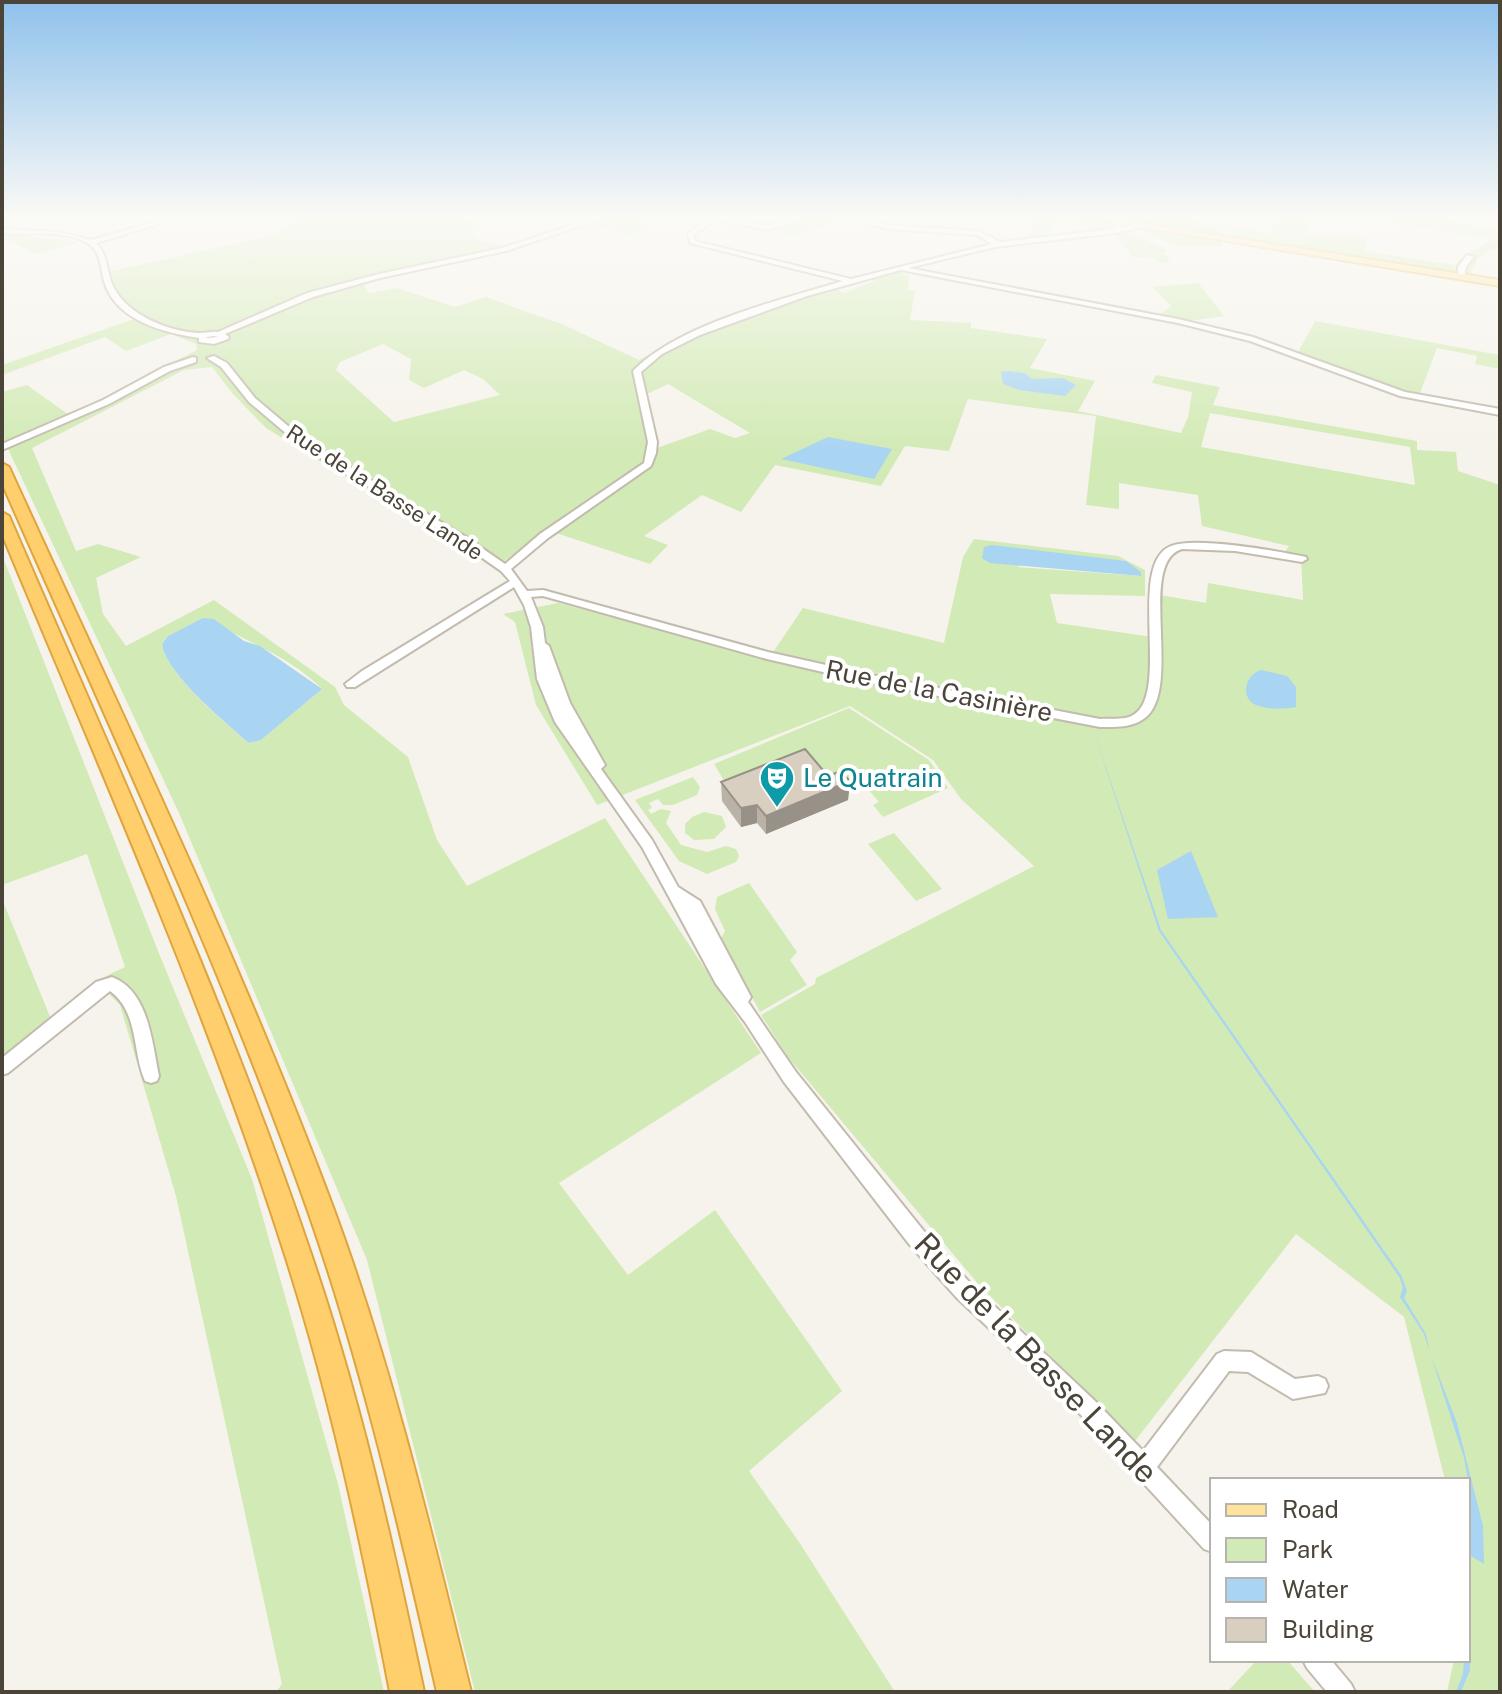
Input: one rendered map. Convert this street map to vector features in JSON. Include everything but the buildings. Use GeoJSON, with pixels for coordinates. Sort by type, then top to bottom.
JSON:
{"type":"FeatureCollection","features":[{"type":"Feature","properties":{"kind":"highway"},"geometry":{"type":"LineString","coordinates":[[2,467],[241,1008],[306,1170],[366,1350],[417,1536],[454,1692]]}},
{"type":"Feature","properties":{"kind":"highway"},"geometry":{"type":"LineString","coordinates":[[2,516],[214,1023],[270,1174],[330,1362],[373,1532],[407,1692]]}},
{"type":"Feature","properties":{"kind":"street"},"geometry":{"type":"LineString","coordinates":[[115,294],[153,324],[204,349]]}},
{"type":"Feature","properties":{"kind":"street"},"geometry":{"type":"LineString","coordinates":[[2,447],[106,402],[224,338],[225,335],[221,333],[313,294]]}},
{"type":"Feature","properties":{"kind":"street"},"geometry":{"type":"LineString","coordinates":[[505,569],[544,536],[648,464],[653,454],[652,440],[637,382],[637,371],[642,364],[719,323],[810,294]]}},
{"type":"Feature","properties":{"kind":"street"},"geometry":{"type":"LineString","coordinates":[[1046,294],[1236,335],[1403,394],[1500,412]]}},
{"type":"Feature","properties":{"kind":"street","name":"Rue de la Basse Lande"},"geometry":{"type":"LineString","coordinates":[[204,349],[224,365],[252,400],[304,444],[462,539],[505,569],[517,582],[530,605],[539,639],[543,679],[556,713],[589,766],[647,844],[721,979],[751,1017],[790,1077],[916,1237],[963,1290],[1088,1408],[1210,1539]]}},
{"type":"Feature","properties":{"kind":"street","name":"Rue de la Casinière"},"geometry":{"type":"LineString","coordinates":[[524,594],[538,592],[866,678],[1100,723],[1127,722],[1141,716],[1155,694],[1155,585],[1164,558],[1171,549],[1181,546],[1235,548],[1302,559]]}},
{"type":"Feature","properties":{"kind":"street"},"geometry":{"type":"LineString","coordinates":[[351,684],[391,656],[474,609],[502,587],[517,582]]}},
{"type":"Feature","properties":{"kind":"street","name":"Rue de la Casinière"},"geometry":{"type":"LineString","coordinates":[[530,605],[558,599]]}},
{"type":"Feature","properties":{"kind":"street"},"geometry":{"type":"LineString","coordinates":[[2,1068],[102,987],[112,984],[125,991],[134,1008],[151,1076]]}},
{"type":"Feature","properties":{"kind":"street"},"geometry":{"type":"LineString","coordinates":[[1144,1467],[1224,1361],[1251,1362],[1293,1389],[1318,1386]]}},
{"type":"Feature","properties":{"kind":"street"},"geometry":{"type":"LineString","coordinates":[[1317,1662],[1343,1692]]}},
{"type":"Feature","properties":{"kind":"green space"},"geometry":{"type":"Polygon","coordinates":[[[109,294],[415,294],[455,307],[486,297],[564,325],[639,360],[718,321],[727,326],[818,294],[914,294],[910,320],[971,323],[971,328],[1047,339],[1030,368],[1095,381],[1078,411],[1181,433],[1188,417],[1192,392],[1152,383],[1156,375],[1220,387],[1213,405],[1417,441],[1417,450],[1456,452],[1458,471],[1500,485],[1500,1692],[1447,1692],[1454,1662],[1470,1662],[1470,1478],[1444,1478],[1404,1317],[1296,1234],[1135,1441],[979,1285],[788,1057],[761,1015],[815,984],[816,978],[1034,866],[961,799],[933,760],[850,706],[597,805],[536,705],[515,622],[503,614],[558,603],[769,658],[803,608],[944,643],[963,557],[974,539],[1118,556],[1145,570],[1145,596],[1050,594],[1057,623],[1159,638],[1160,595],[1206,603],[1208,583],[1303,600],[1301,556],[1285,552],[1289,546],[1202,526],[1198,495],[1119,483],[1119,509],[1086,505],[1096,416],[968,399],[949,451],[905,446],[881,486],[775,465],[741,512],[702,495],[644,536],[668,545],[650,564],[547,530],[504,561],[441,520],[426,526],[266,428],[212,367],[184,370],[32,448],[76,551],[98,544],[141,557],[96,578],[103,614],[126,646],[214,600],[335,687],[344,705],[408,757],[437,840],[467,886],[605,818],[761,1053],[559,1183],[628,1275],[715,1210],[842,1391],[749,1471],[799,1542],[895,1692],[475,1692],[367,1260],[179,813],[2,436],[2,392],[27,385],[69,415],[197,350],[196,344],[171,334],[126,351],[105,337],[2,375],[2,365],[134,319],[109,294]],[[383,344],[340,362],[336,370],[394,422],[500,395],[483,379],[464,370],[424,388],[409,380],[411,359],[383,344]],[[668,384],[643,396],[657,448],[710,429],[735,438],[750,433],[668,384]],[[1210,413],[1201,447],[1415,485],[1410,447],[1210,413]],[[1052,554],[1017,567],[1141,576],[1126,561],[1052,554]],[[204,618],[168,636],[162,644],[174,669],[212,711],[249,743],[261,740],[322,689],[296,667],[204,618]]]}},
{"type":"Feature","properties":{"kind":"green space"},"geometry":{"type":"Polygon","coordinates":[[[1160,294],[1207,294],[1224,316],[1189,321],[1161,314],[1171,306],[1160,294]]]}},
{"type":"Feature","properties":{"kind":"green space"},"geometry":{"type":"Polygon","coordinates":[[[1315,321],[1500,355],[1500,369],[1475,364],[1477,356],[1437,348],[1419,396],[1297,354],[1315,321]]]}},
{"type":"Feature","properties":{"kind":"green space"},"geometry":{"type":"Polygon","coordinates":[[[2,555],[158,951],[252,1179],[338,1484],[384,1692],[276,1692],[282,1684],[176,1196],[120,1005],[109,994],[2,1077],[2,899],[51,1019],[108,975],[125,967],[87,854],[2,885],[2,555]]]}},
{"type":"Feature","properties":{"kind":"green space"},"geometry":{"type":"Polygon","coordinates":[[[849,708],[929,760],[948,788],[883,817],[873,805],[879,802],[856,775],[826,788],[729,789],[714,764],[849,708]]]}},
{"type":"Feature","properties":{"kind":"green space"},"geometry":{"type":"Polygon","coordinates":[[[693,777],[700,787],[697,795],[673,805],[663,805],[658,799],[649,803],[652,808],[648,810],[651,814],[661,809],[671,811],[666,823],[681,845],[707,852],[726,846],[736,849],[739,856],[736,862],[707,874],[679,861],[635,800],[693,777]]]}},
{"type":"Feature","properties":{"kind":"green space"},"geometry":{"type":"Polygon","coordinates":[[[704,812],[722,816],[726,827],[714,839],[694,840],[685,833],[685,824],[704,812]]]}},
{"type":"Feature","properties":{"kind":"green space"},"geometry":{"type":"Polygon","coordinates":[[[894,833],[942,889],[916,901],[868,844],[894,833]]]}},
{"type":"Feature","properties":{"kind":"green space"},"geometry":{"type":"Polygon","coordinates":[[[749,883],[797,952],[790,960],[807,985],[760,1012],[721,939],[725,931],[715,909],[717,897],[749,883]]]}},
{"type":"Feature","properties":{"kind":"green space"},"geometry":{"type":"Polygon","coordinates":[[[1255,1662],[1289,1662],[1315,1692],[1227,1692],[1255,1662]]]}},
{"type":"Feature","properties":{"kind":"water"},"geometry":{"type":"Polygon","coordinates":[[[1001,372],[1025,373],[1032,379],[1063,378],[1076,385],[1065,396],[1019,390],[1003,384],[1001,372]]]}},
{"type":"Feature","properties":{"kind":"water"},"geometry":{"type":"Polygon","coordinates":[[[828,437],[892,449],[874,479],[781,459],[828,437]]]}},
{"type":"Feature","properties":{"kind":"water"},"geometry":{"type":"Polygon","coordinates":[[[992,545],[1126,561],[1141,572],[1141,576],[990,563],[982,558],[984,547],[992,545]]]}},
{"type":"Feature","properties":{"kind":"water"},"geometry":{"type":"Polygon","coordinates":[[[203,618],[214,619],[244,641],[260,646],[322,689],[261,740],[249,743],[198,697],[166,656],[162,644],[168,636],[203,618]]]}},
{"type":"Feature","properties":{"kind":"water"},"geometry":{"type":"Polygon","coordinates":[[[1261,670],[1287,676],[1296,687],[1296,707],[1271,708],[1251,701],[1246,686],[1252,676],[1261,670]]]}},
{"type":"Feature","properties":{"kind":"water"},"geometry":{"type":"Polygon","coordinates":[[[1093,729],[1161,930],[1401,1275],[1407,1291],[1404,1298],[1426,1334],[1430,1352],[1424,1334],[1400,1297],[1403,1288],[1400,1278],[1159,931],[1093,729]]]}},
{"type":"Feature","properties":{"kind":"water"},"geometry":{"type":"Polygon","coordinates":[[[1191,851],[1218,917],[1168,919],[1157,870],[1191,851]]]}},
{"type":"Feature","properties":{"kind":"water"},"geometry":{"type":"Polygon","coordinates":[[[1431,1355],[1457,1423],[1483,1526],[1484,1564],[1471,1556],[1470,1670],[1461,1692],[1456,1692],[1464,1662],[1470,1662],[1470,1478],[1431,1355]]]}},
{"type":"Feature","properties":{"kind":"place","name":"Le Quatrain"},"geometry":{"type":"Point","coordinates":[777,809]}}]}
